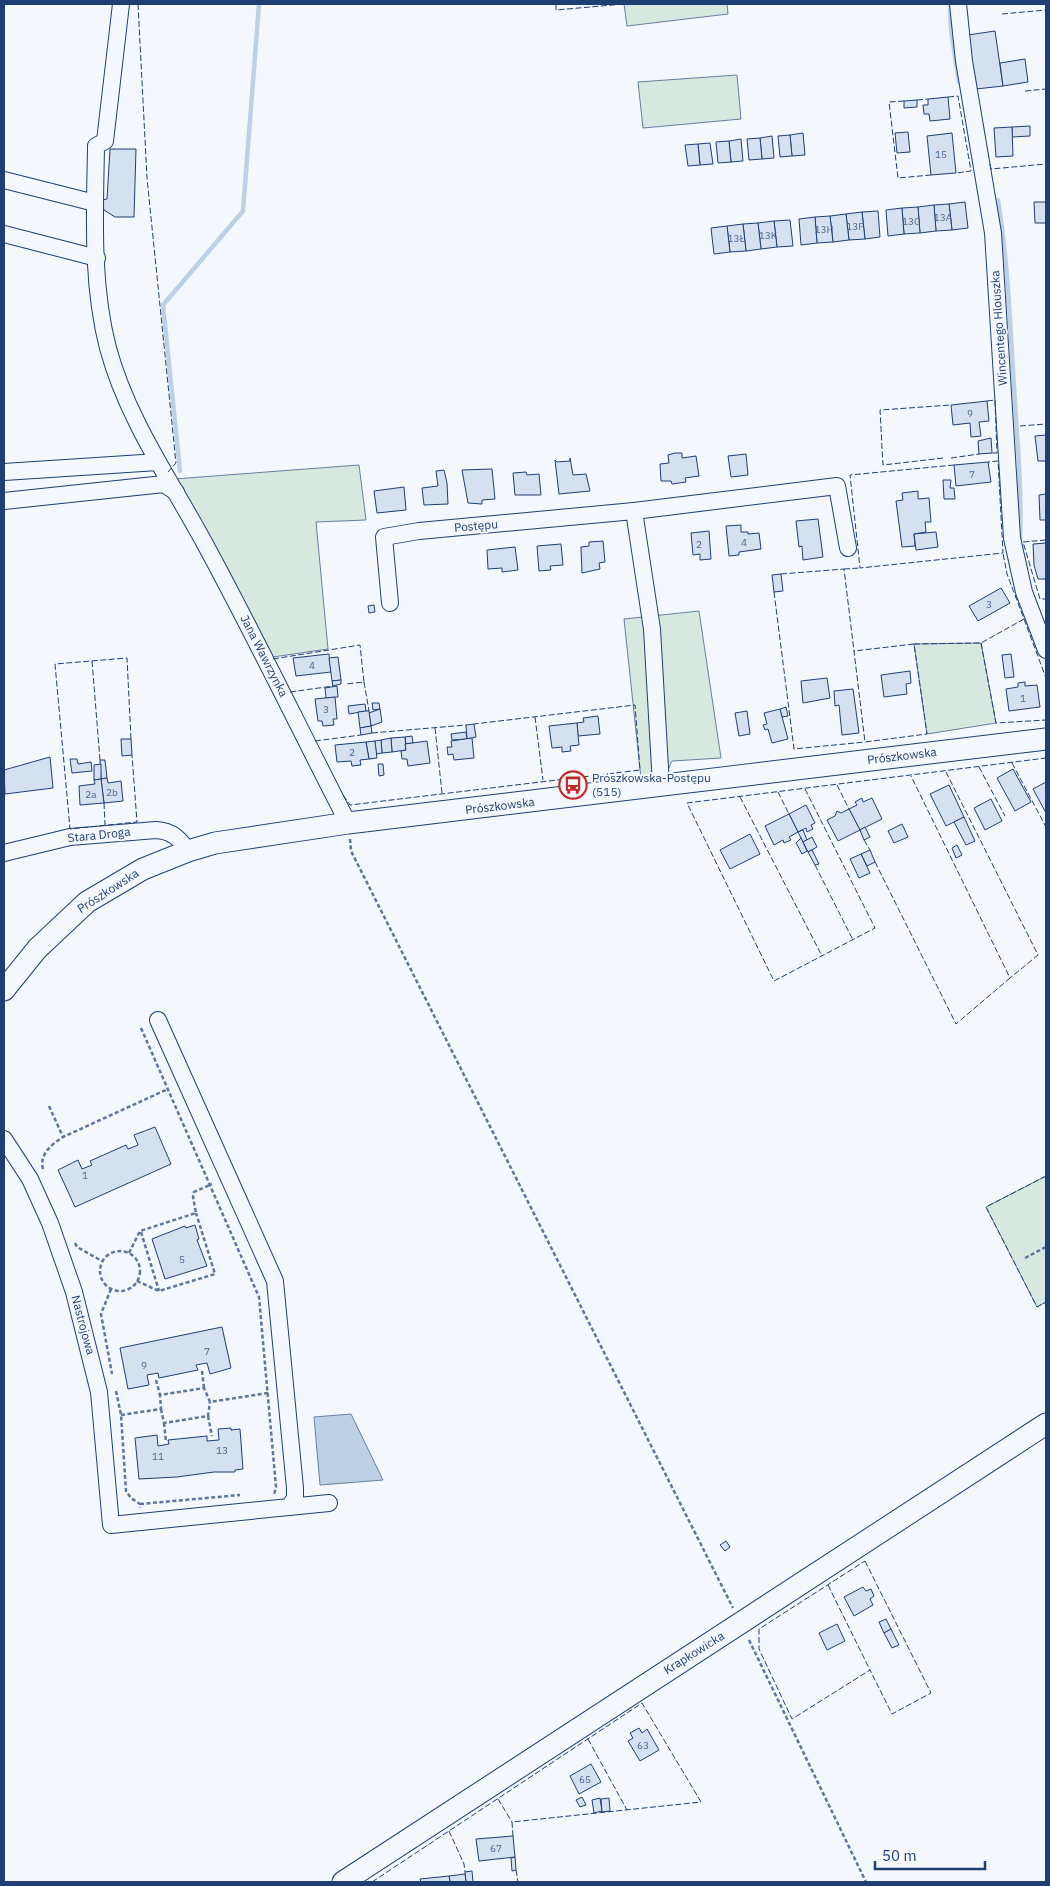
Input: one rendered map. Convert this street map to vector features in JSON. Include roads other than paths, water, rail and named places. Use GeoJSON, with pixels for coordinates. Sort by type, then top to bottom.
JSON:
{"type":"FeatureCollection","features":[{"type":"Feature","properties":{"kind":"main road","name":"Prószkowska"},"geometry":{"type":"LineString","coordinates":[[4,990],[37,949],[87,902],[143,869],[188,851],[245,837],[1046,739]]}},
{"type":"Feature","properties":{"kind":"main road","name":"Krapkowicka"},"geometry":{"type":"LineString","coordinates":[[343,1882],[1046,1424]]}},
{"type":"Feature","properties":{"kind":"street","name":"Jana Wawrzynka"},"geometry":{"type":"LineString","coordinates":[[120,4],[105,141],[96,146],[96,258],[99,293],[109,350],[125,396],[158,462],[254,635],[348,823]]}},
{"type":"Feature","properties":{"kind":"street","name":"Wincentego Hlouszka"},"geometry":{"type":"LineString","coordinates":[[958,4],[964,61],[993,233],[1012,538],[1024,592],[1046,650]]}},
{"type":"Feature","properties":{"kind":"street"},"geometry":{"type":"LineString","coordinates":[[4,180],[95,204]]}},
{"type":"Feature","properties":{"kind":"street"},"geometry":{"type":"LineString","coordinates":[[4,234],[96,258]]}},
{"type":"Feature","properties":{"kind":"street"},"geometry":{"type":"LineString","coordinates":[[4,472],[158,462]]}},
{"type":"Feature","properties":{"kind":"street"},"geometry":{"type":"LineString","coordinates":[[4,501],[164,484],[176,492]]}},
{"type":"Feature","properties":{"kind":"street","name":"Postępu"},"geometry":{"type":"LineString","coordinates":[[390,603],[384,537],[419,532],[634,511],[837,486],[848,548]]}},
{"type":"Feature","properties":{"kind":"street"},"geometry":{"type":"LineString","coordinates":[[634,511],[652,628],[661,785]]}},
{"type":"Feature","properties":{"kind":"street","name":"Stara Droga"},"geometry":{"type":"LineString","coordinates":[[4,853],[70,837],[156,830],[166,831],[179,838],[188,851]]}},
{"type":"Feature","properties":{"kind":"street"},"geometry":{"type":"LineString","coordinates":[[158,1020],[275,1281],[295,1488],[294,1498],[282,1508]]}},
{"type":"Feature","properties":{"kind":"street","name":"Nastrojowa"},"geometry":{"type":"LineString","coordinates":[[4,1139],[30,1179],[56,1239],[74,1292],[99,1392],[111,1525],[282,1508]]}},
{"type":"Feature","properties":{"kind":"street"},"geometry":{"type":"LineString","coordinates":[[282,1508],[329,1503]]}},
{"type":"Feature","properties":{"kind":"water"},"geometry":{"type":"Polygon","coordinates":[[[351,1414],[383,1480],[320,1485],[314,1417],[351,1414]]]}},
{"type":"Feature","properties":{"kind":"waterway"},"geometry":{"type":"LineString","coordinates":[[180,471],[163,305],[243,211],[259,4]]}},
{"type":"Feature","properties":{"kind":"waterway"},"geometry":{"type":"LineString","coordinates":[[950,4],[951,30],[959,82]]}},
{"type":"Feature","properties":{"kind":"waterway"},"geometry":{"type":"LineString","coordinates":[[998,200],[1010,317],[1020,483],[1020,541]]}},
{"type":"Feature","properties":{"kind":"place","name":"Prószkowska-Postępu (515)"},"geometry":{"type":"Point","coordinates":[573,785]}}]}
